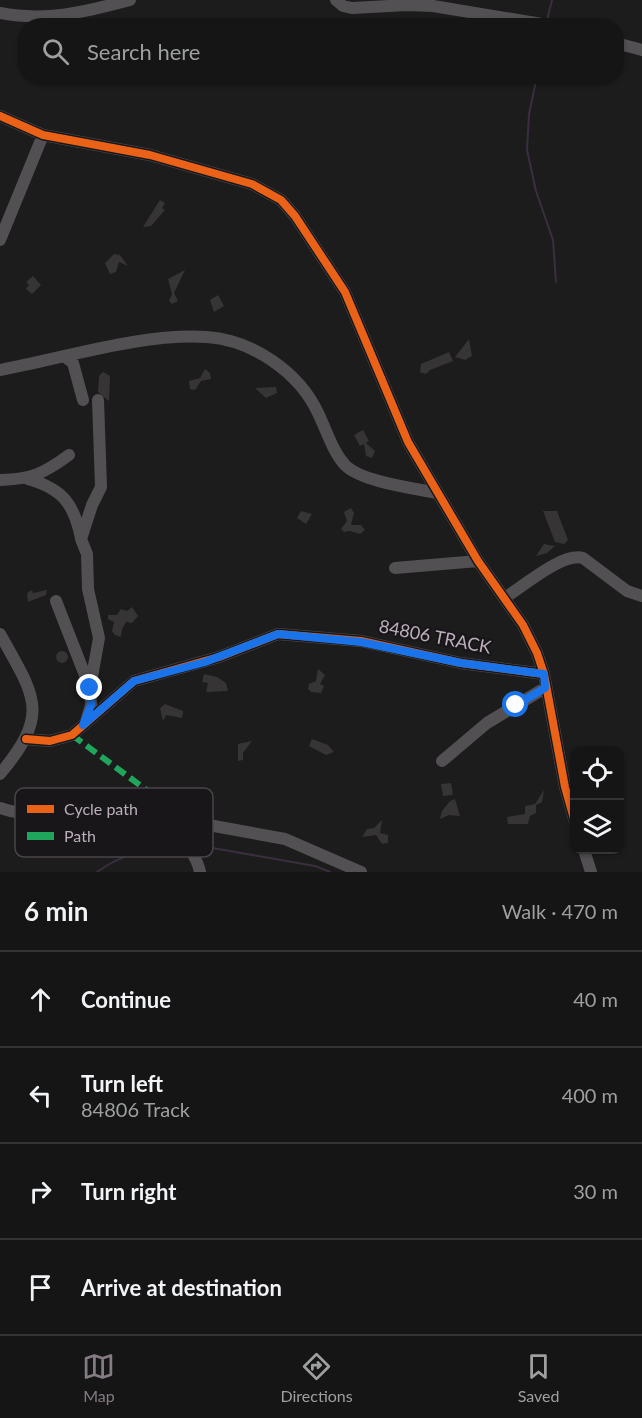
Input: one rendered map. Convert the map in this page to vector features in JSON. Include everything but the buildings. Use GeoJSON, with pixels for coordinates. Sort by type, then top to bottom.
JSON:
{"type":"FeatureCollection","features":[{"type":"Feature","properties":{"kind":"street"},"geometry":{"type":"LineString","coordinates":[[48,18],[72,15],[130,0]]}},
{"type":"Feature","properties":{"kind":"street"},"geometry":{"type":"LineString","coordinates":[[336,0],[343,6],[352,8],[433,6],[506,18]]}},
{"type":"Feature","properties":{"kind":"street"},"geometry":{"type":"LineString","coordinates":[[0,13],[33,18]]}},
{"type":"Feature","properties":{"kind":"street"},"geometry":{"type":"LineString","coordinates":[[624,45],[642,50]]}},
{"type":"Feature","properties":{"kind":"street"},"geometry":{"type":"LineString","coordinates":[[0,116],[43,135],[150,155],[213,172],[252,184],[281,200],[320,250],[345,292],[408,442],[478,561],[523,625],[544,674],[560,765],[570,804]]}},
{"type":"Feature","properties":{"kind":"street"},"geometry":{"type":"LineString","coordinates":[[0,240],[43,135]]}},
{"type":"Feature","properties":{"kind":"street"},"geometry":{"type":"LineString","coordinates":[[0,370],[108,347],[188,337],[209,337],[258,352],[277,362],[302,388],[346,466],[389,482],[437,493]]}},
{"type":"Feature","properties":{"kind":"street"},"geometry":{"type":"LineString","coordinates":[[64,356],[73,363],[83,400]]}},
{"type":"Feature","properties":{"kind":"street"},"geometry":{"type":"LineString","coordinates":[[81,539],[92,505],[101,487],[98,400]]}},
{"type":"Feature","properties":{"kind":"street"},"geometry":{"type":"LineString","coordinates":[[0,480],[28,479],[43,474],[69,455]]}},
{"type":"Feature","properties":{"kind":"street"},"geometry":{"type":"LineString","coordinates":[[28,479],[48,485],[75,511],[87,554],[88,589],[99,638],[90,688],[91,705],[83,725]]}},
{"type":"Feature","properties":{"kind":"street"},"geometry":{"type":"LineString","coordinates":[[504,598],[558,563],[576,556],[583,558],[627,591],[642,596]]}},
{"type":"Feature","properties":{"kind":"street"},"geometry":{"type":"LineString","coordinates":[[395,568],[478,561]]}},
{"type":"Feature","properties":{"kind":"street"},"geometry":{"type":"LineString","coordinates":[[56,601],[90,688]]}},
{"type":"Feature","properties":{"kind":"street"},"geometry":{"type":"LineString","coordinates":[[0,634],[22,670],[32,704],[34,721],[26,739],[0,774]]}},
{"type":"Feature","properties":{"kind":"street","name":"84806 TRACK"},"geometry":{"type":"LineString","coordinates":[[26,739],[62,739],[83,725],[134,681],[205,662],[278,634],[361,642],[461,663],[544,674]]}},
{"type":"Feature","properties":{"kind":"street"},"geometry":{"type":"LineString","coordinates":[[442,761],[487,723],[545,688]]}},
{"type":"Feature","properties":{"kind":"street"},"geometry":{"type":"LineString","coordinates":[[0,808],[15,810]]}},
{"type":"Feature","properties":{"kind":"street"},"geometry":{"type":"LineString","coordinates":[[213,826],[285,839],[361,872]]}},
{"type":"Feature","properties":{"kind":"street"},"geometry":{"type":"LineString","coordinates":[[585,854],[589,870]]}},
{"type":"Feature","properties":{"kind":"street"},"geometry":{"type":"LineString","coordinates":[[193,857],[200,872]]}},
{"type":"Feature","properties":{"kind":"waterway"},"geometry":{"type":"LineString","coordinates":[[548,18],[552,0]]}},
{"type":"Feature","properties":{"kind":"waterway"},"geometry":{"type":"LineString","coordinates":[[535,84],[529,114],[527,150],[536,191],[553,240],[556,282]]}},
{"type":"Feature","properties":{"kind":"waterway"},"geometry":{"type":"LineString","coordinates":[[213,848],[315,866],[330,872]]}},
{"type":"Feature","properties":{"kind":"waterway"},"geometry":{"type":"LineString","coordinates":[[97,872],[124,857]]}},
{"type":"Feature","properties":{"kind":"marked path"},"geometry":{"type":"LineString","coordinates":[[72,735],[144,788]]}},
{"type":"Feature","properties":{"kind":"cycle path"},"geometry":{"type":"LineString","coordinates":[[0,116],[43,135],[150,155],[252,184],[281,200],[295,216],[345,292],[408,442],[478,561],[523,625],[537,653],[544,674],[570,805]]}},
{"type":"Feature","properties":{"kind":"cycle path"},"geometry":{"type":"LineString","coordinates":[[26,739],[50,741],[72,735],[134,681],[219,657],[278,634],[361,641],[461,663],[544,674]]}},
{"type":"Feature","properties":{"kind":"route"},"geometry":{"type":"LineString","coordinates":[[90,688],[91,705],[83,725],[134,681],[164,671],[205,662],[268,637],[290,634],[361,642],[461,663],[544,674],[545,688],[516,705]]}}]}
